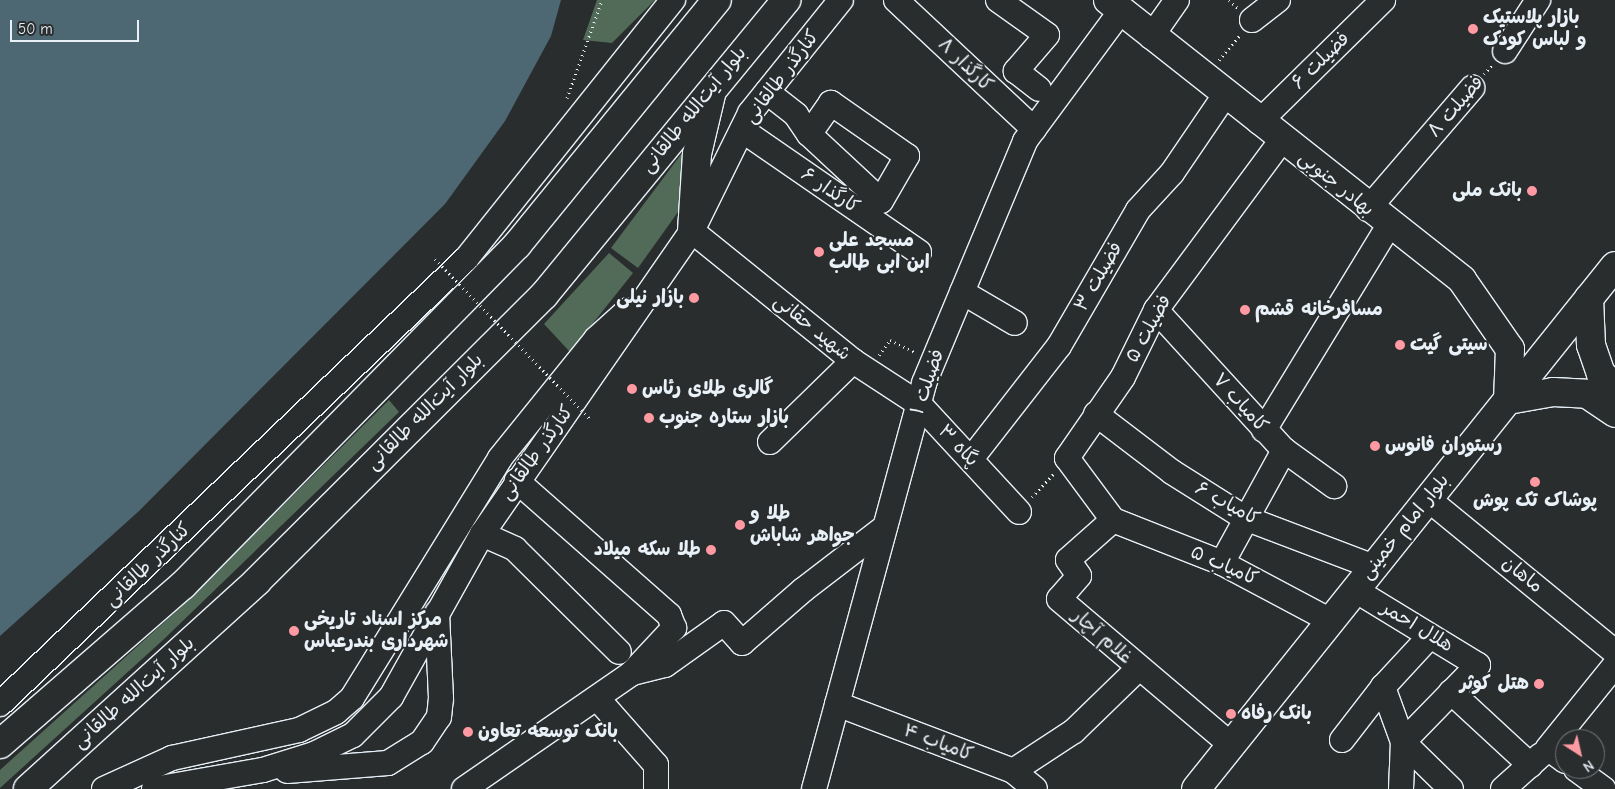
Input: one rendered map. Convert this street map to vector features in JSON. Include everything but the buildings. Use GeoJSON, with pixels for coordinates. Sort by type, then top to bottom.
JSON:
{"type":"FeatureCollection","features":[{"type":"Feature","properties":{"kind":"main road"},"geometry":{"type":"LineString","coordinates":[[0,744],[183,586],[517,246],[716,0]]}},
{"type":"Feature","properties":{"kind":"main road","name":"بلوار آیت‌الله طالقانی"},"geometry":{"type":"LineString","coordinates":[[28,789],[257,581],[544,295],[715,84],[786,0]]}},
{"type":"Feature","properties":{"kind":"main road","name":"بهادر جنوبی"},"geometry":{"type":"LineString","coordinates":[[1114,5],[1151,37],[1378,217],[1462,280],[1510,348],[1508,400]]}},
{"type":"Feature","properties":{"kind":"main road"},"geometry":{"type":"LineString","coordinates":[[692,231],[697,154],[715,84]]}},
{"type":"Feature","properties":{"kind":"main road","name":"بلوار امام خمینی"},"geometry":{"type":"LineString","coordinates":[[1196,789],[1615,266]]}},
{"type":"Feature","properties":{"kind":"main road"},"geometry":{"type":"LineString","coordinates":[[1589,298],[1590,345],[1601,374],[1615,386]]}},
{"type":"Feature","properties":{"kind":"main road"},"geometry":{"type":"LineString","coordinates":[[1508,400],[1553,392],[1587,394],[1615,413]]}},
{"type":"Feature","properties":{"kind":"main road"},"geometry":{"type":"LineString","coordinates":[[44,789],[58,762]]}},
{"type":"Feature","properties":{"kind":"street","name":"کنارگذر طالقانی"},"geometry":{"type":"LineString","coordinates":[[0,704],[453,272],[673,0]]}},
{"type":"Feature","properties":{"kind":"street","name":"کنارگذر طالقانی"},"geometry":{"type":"LineString","coordinates":[[154,789],[273,777],[353,735],[370,720],[406,674],[437,609],[482,534],[692,231],[742,130],[767,92],[841,0]]}},
{"type":"Feature","properties":{"kind":"street","name":"کارگذار ۸"},"geometry":{"type":"LineString","coordinates":[[896,0],[1034,129]]}},
{"type":"Feature","properties":{"kind":"street"},"geometry":{"type":"LineString","coordinates":[[998,0],[1047,35],[1016,71],[1039,88]]}},
{"type":"Feature","properties":{"kind":"street"},"geometry":{"type":"LineString","coordinates":[[1151,37],[1177,0]]}},
{"type":"Feature","properties":{"kind":"street"},"geometry":{"type":"LineString","coordinates":[[1252,20],[1278,0]]}},
{"type":"Feature","properties":{"kind":"street","name":"فضیلت ۶"},"geometry":{"type":"LineString","coordinates":[[1259,122],[1383,0]]}},
{"type":"Feature","properties":{"kind":"street"},"geometry":{"type":"LineString","coordinates":[[1505,51],[1538,0]]}},
{"type":"Feature","properties":{"kind":"street","name":"فضیلت ۱"},"geometry":{"type":"LineString","coordinates":[[814,789],[919,404],[934,361],[962,292],[1034,129],[1114,5]]}},
{"type":"Feature","properties":{"kind":"street","name":"فضیلت ۸"},"geometry":{"type":"LineString","coordinates":[[1264,430],[1378,217],[1472,88]]}},
{"type":"Feature","properties":{"kind":"street"},"geometry":{"type":"LineString","coordinates":[[767,92],[796,115],[809,134]]}},
{"type":"Feature","properties":{"kind":"street","name":"فضیلت ۳"},"geometry":{"type":"LineString","coordinates":[[971,459],[1059,346],[1138,210],[1172,174],[1225,95]]}},
{"type":"Feature","properties":{"kind":"street","name":"کارگذار ۶"},"geometry":{"type":"LineString","coordinates":[[742,130],[919,252]]}},
{"type":"Feature","properties":{"kind":"street","name":"فضیلت ۵"},"geometry":{"type":"LineString","coordinates":[[1067,458],[1123,377],[1156,310],[1282,140]]}},
{"type":"Feature","properties":{"kind":"street","name":"شهید حقانی"},"geometry":{"type":"LineString","coordinates":[[692,231],[861,365]]}},
{"type":"Feature","properties":{"kind":"street"},"geometry":{"type":"LineString","coordinates":[[104,789],[172,758],[299,730],[336,712],[352,698],[500,458],[596,339],[656,284]]}},
{"type":"Feature","properties":{"kind":"street"},"geometry":{"type":"LineString","coordinates":[[962,292],[1015,322]]}},
{"type":"Feature","properties":{"kind":"street","name":"کامیاب ۷"},"geometry":{"type":"LineString","coordinates":[[1156,310],[1284,450],[1334,486]]}},
{"type":"Feature","properties":{"kind":"street"},"geometry":{"type":"LineString","coordinates":[[770,442],[861,365]]}},
{"type":"Feature","properties":{"kind":"street","name":"پگاه ۳"},"geometry":{"type":"LineString","coordinates":[[861,365],[919,404],[1018,512]]}},
{"type":"Feature","properties":{"kind":"street","name":"کامیاب ۶"},"geometry":{"type":"LineString","coordinates":[[1096,414],[1172,472],[1245,518],[1374,567]]}},
{"type":"Feature","properties":{"kind":"street"},"geometry":{"type":"LineString","coordinates":[[1222,563],[1284,450]]}},
{"type":"Feature","properties":{"kind":"street"},"geometry":{"type":"LineString","coordinates":[[1067,458],[1113,520]]}},
{"type":"Feature","properties":{"kind":"street"},"geometry":{"type":"LineString","coordinates":[[464,789],[632,674],[674,622],[517,481]]}},
{"type":"Feature","properties":{"kind":"street","name":"ماهان"},"geometry":{"type":"LineString","coordinates":[[1428,500],[1583,635],[1615,652]]}},
{"type":"Feature","properties":{"kind":"street","name":"کامیاب ۵"},"geometry":{"type":"LineString","coordinates":[[1113,520],[1222,563],[1331,621]]}},
{"type":"Feature","properties":{"kind":"street","name":"غلام آچار"},"geometry":{"type":"LineString","coordinates":[[1113,520],[1068,560],[1079,576],[1059,599],[1138,669],[1231,745]]}},
{"type":"Feature","properties":{"kind":"street"},"geometry":{"type":"LineString","coordinates":[[632,674],[665,665],[724,623],[742,643],[803,590],[885,528]]}},
{"type":"Feature","properties":{"kind":"street"},"geometry":{"type":"LineString","coordinates":[[482,534],[515,550],[618,652]]}},
{"type":"Feature","properties":{"kind":"street","name":"هلال احمر"},"geometry":{"type":"LineString","coordinates":[[1356,590],[1478,665],[1451,692]]}},
{"type":"Feature","properties":{"kind":"street"},"geometry":{"type":"LineString","coordinates":[[273,777],[388,763],[422,742],[438,717],[441,698],[437,609]]}},
{"type":"Feature","properties":{"kind":"street"},"geometry":{"type":"LineString","coordinates":[[1342,740],[1383,687],[1430,636]]}},
{"type":"Feature","properties":{"kind":"street"},"geometry":{"type":"LineString","coordinates":[[1573,729],[1615,665]]}},
{"type":"Feature","properties":{"kind":"street"},"geometry":{"type":"LineString","coordinates":[[1013,771],[1074,731],[1138,669]]}},
{"type":"Feature","properties":{"kind":"street"},"geometry":{"type":"LineString","coordinates":[[1383,687],[1403,742],[1400,789]]}},
{"type":"Feature","properties":{"kind":"street"},"geometry":{"type":"LineString","coordinates":[[1403,742],[1451,692],[1530,764]]}},
{"type":"Feature","properties":{"kind":"street"},"geometry":{"type":"LineString","coordinates":[[597,698],[656,766],[657,788]]}},
{"type":"Feature","properties":{"kind":"street","name":"کامیاب ۴"},"geometry":{"type":"LineString","coordinates":[[837,704],[1013,771],[1035,789]]}},
{"type":"Feature","properties":{"kind":"street"},"geometry":{"type":"LineString","coordinates":[[1403,742],[1451,789]]}},
{"type":"Feature","properties":{"kind":"street"},"geometry":{"type":"LineString","coordinates":[[1503,789],[1530,764],[1555,754]]}},
{"type":"Feature","properties":{"kind":"street"},"geometry":{"type":"LineString","coordinates":[[1590,779],[1604,789]]}},
{"type":"Feature","properties":{"kind":"path"},"geometry":{"type":"LineString","coordinates":[[566,102],[602,0]]}},
{"type":"Feature","properties":{"kind":"path"},"geometry":{"type":"LineString","coordinates":[[1204,78],[1252,20]]}},
{"type":"Feature","properties":{"kind":"path","name":"فضیلت ۸"},"geometry":{"type":"LineString","coordinates":[[1472,88],[1505,51]]}},
{"type":"Feature","properties":{"kind":"path"},"geometry":{"type":"LineString","coordinates":[[435,259],[590,420]]}},
{"type":"Feature","properties":{"kind":"path","name":"شهید حقانی"},"geometry":{"type":"LineString","coordinates":[[861,365],[890,340],[934,361]]}},
{"type":"Feature","properties":{"kind":"path"},"geometry":{"type":"LineString","coordinates":[[1018,512],[1067,458]]}},
{"type":"Feature","properties":{"kind":"green space"},"geometry":{"type":"Polygon","coordinates":[[[597,0],[655,0],[612,43],[583,40],[597,0]]]}},
{"type":"Feature","properties":{"kind":"green space"},"geometry":{"type":"Polygon","coordinates":[[[688,145],[678,212],[638,268],[611,248],[688,145]]]}},
{"type":"Feature","properties":{"kind":"green space"},"geometry":{"type":"Polygon","coordinates":[[[609,253],[633,273],[570,352],[544,324],[609,253]]]}},
{"type":"Feature","properties":{"kind":"green space"},"geometry":{"type":"Polygon","coordinates":[[[389,400],[399,412],[163,640],[0,788],[0,770],[180,608],[389,400]]]}},
{"type":"Feature","properties":{"kind":"water"},"geometry":{"type":"Polygon","coordinates":[[[0,0],[561,0],[551,36],[505,121],[445,204],[139,511],[0,636],[0,0]]]}},
{"type":"Feature","properties":{"kind":"place","name":"بازار پلاستیک و لباس کودک"},"geometry":{"type":"Point","coordinates":[1473,29]}},
{"type":"Feature","properties":{"kind":"place","name":"بانک ملی"},"geometry":{"type":"Point","coordinates":[1532,191]}},
{"type":"Feature","properties":{"kind":"place","name":"مسجد علی ابن ابی طالب"},"geometry":{"type":"Point","coordinates":[819,252]}},
{"type":"Feature","properties":{"kind":"place","name":"بازار نیلی"},"geometry":{"type":"Point","coordinates":[694,298]}},
{"type":"Feature","properties":{"kind":"place","name":"مسافرخانه قشم"},"geometry":{"type":"Point","coordinates":[1245,310]}},
{"type":"Feature","properties":{"kind":"place","name":"سیتی گیت"},"geometry":{"type":"Point","coordinates":[1400,345]}},
{"type":"Feature","properties":{"kind":"place","name":"گالری طلای رئاس"},"geometry":{"type":"Point","coordinates":[632,389]}},
{"type":"Feature","properties":{"kind":"place","name":"بازار ستاره جنوب"},"geometry":{"type":"Point","coordinates":[649,418]}},
{"type":"Feature","properties":{"kind":"place","name":"رستوران فانوس"},"geometry":{"type":"Point","coordinates":[1375,446]}},
{"type":"Feature","properties":{"kind":"place","name":"پوشاک تک پوش"},"geometry":{"type":"Point","coordinates":[1535,482]}},
{"type":"Feature","properties":{"kind":"place","name":"طلا و جواهر شاباش"},"geometry":{"type":"Point","coordinates":[740,525]}},
{"type":"Feature","properties":{"kind":"place","name":"طلا سکه میلاد"},"geometry":{"type":"Point","coordinates":[711,550]}},
{"type":"Feature","properties":{"kind":"place","name":"مرکز اسناد تاریخی شهرداری بندرعباس"},"geometry":{"type":"Point","coordinates":[294,631]}},
{"type":"Feature","properties":{"kind":"place","name":"هتل کوثر"},"geometry":{"type":"Point","coordinates":[1539,684]}},
{"type":"Feature","properties":{"kind":"place","name":"بانک رفاه"},"geometry":{"type":"Point","coordinates":[1231,714]}},
{"type":"Feature","properties":{"kind":"place","name":"بانک توسعه تعاون"},"geometry":{"type":"Point","coordinates":[468,732]}}]}
